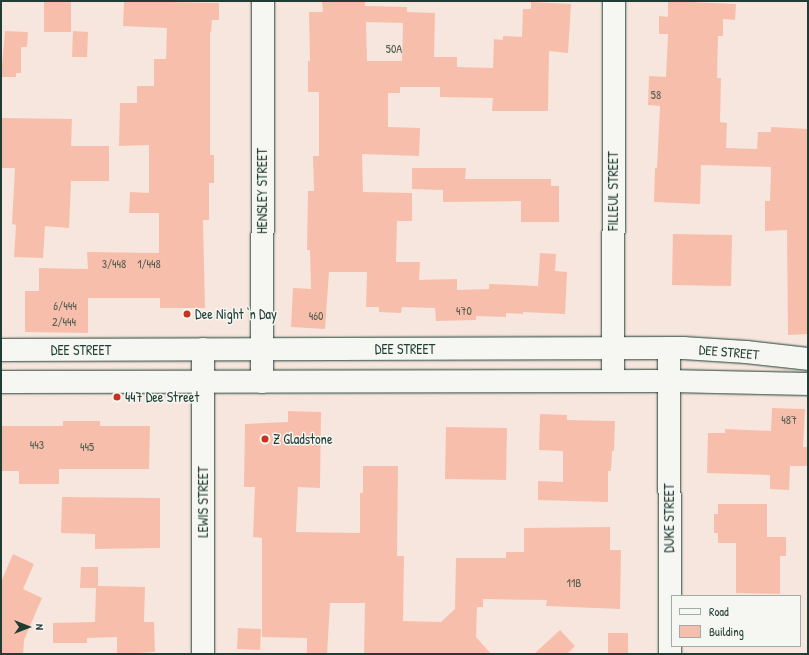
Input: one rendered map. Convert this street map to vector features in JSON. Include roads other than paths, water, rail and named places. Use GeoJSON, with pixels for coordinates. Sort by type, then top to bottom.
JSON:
{"type":"FeatureCollection","features":[{"type":"Feature","properties":{"kind":"main road","name":"HENSLEY STREET"},"geometry":{"type":"LineString","coordinates":[[262,382],[263,1]]}},
{"type":"Feature","properties":{"kind":"main road","name":"FILLEUL STREET"},"geometry":{"type":"LineString","coordinates":[[613,381],[614,1]]}},
{"type":"Feature","properties":{"kind":"main road","name":"DEE STREET"},"geometry":{"type":"LineString","coordinates":[[1,350],[669,348],[746,352],[808,359]]}},
{"type":"Feature","properties":{"kind":"main road","name":"DUKE STREET"},"geometry":{"type":"LineString","coordinates":[[669,348],[670,654]]}},
{"type":"Feature","properties":{"kind":"main road","name":"LEWIS STREET"},"geometry":{"type":"LineString","coordinates":[[203,349],[203,654]]}},
{"type":"Feature","properties":{"kind":"main road","name":"DEE STREET"},"geometry":{"type":"LineString","coordinates":[[1,382],[669,381],[808,384]]}},
{"type":"Feature","properties":{"kind":"place","name":"Dee Night ‘n Day"},"geometry":{"type":"Point","coordinates":[187,314]}},
{"type":"Feature","properties":{"kind":"place","name":"447 Dee Street"},"geometry":{"type":"Point","coordinates":[117,397]}},
{"type":"Feature","properties":{"kind":"place","name":"Z Gladstone"},"geometry":{"type":"Point","coordinates":[265,439]}}]}
